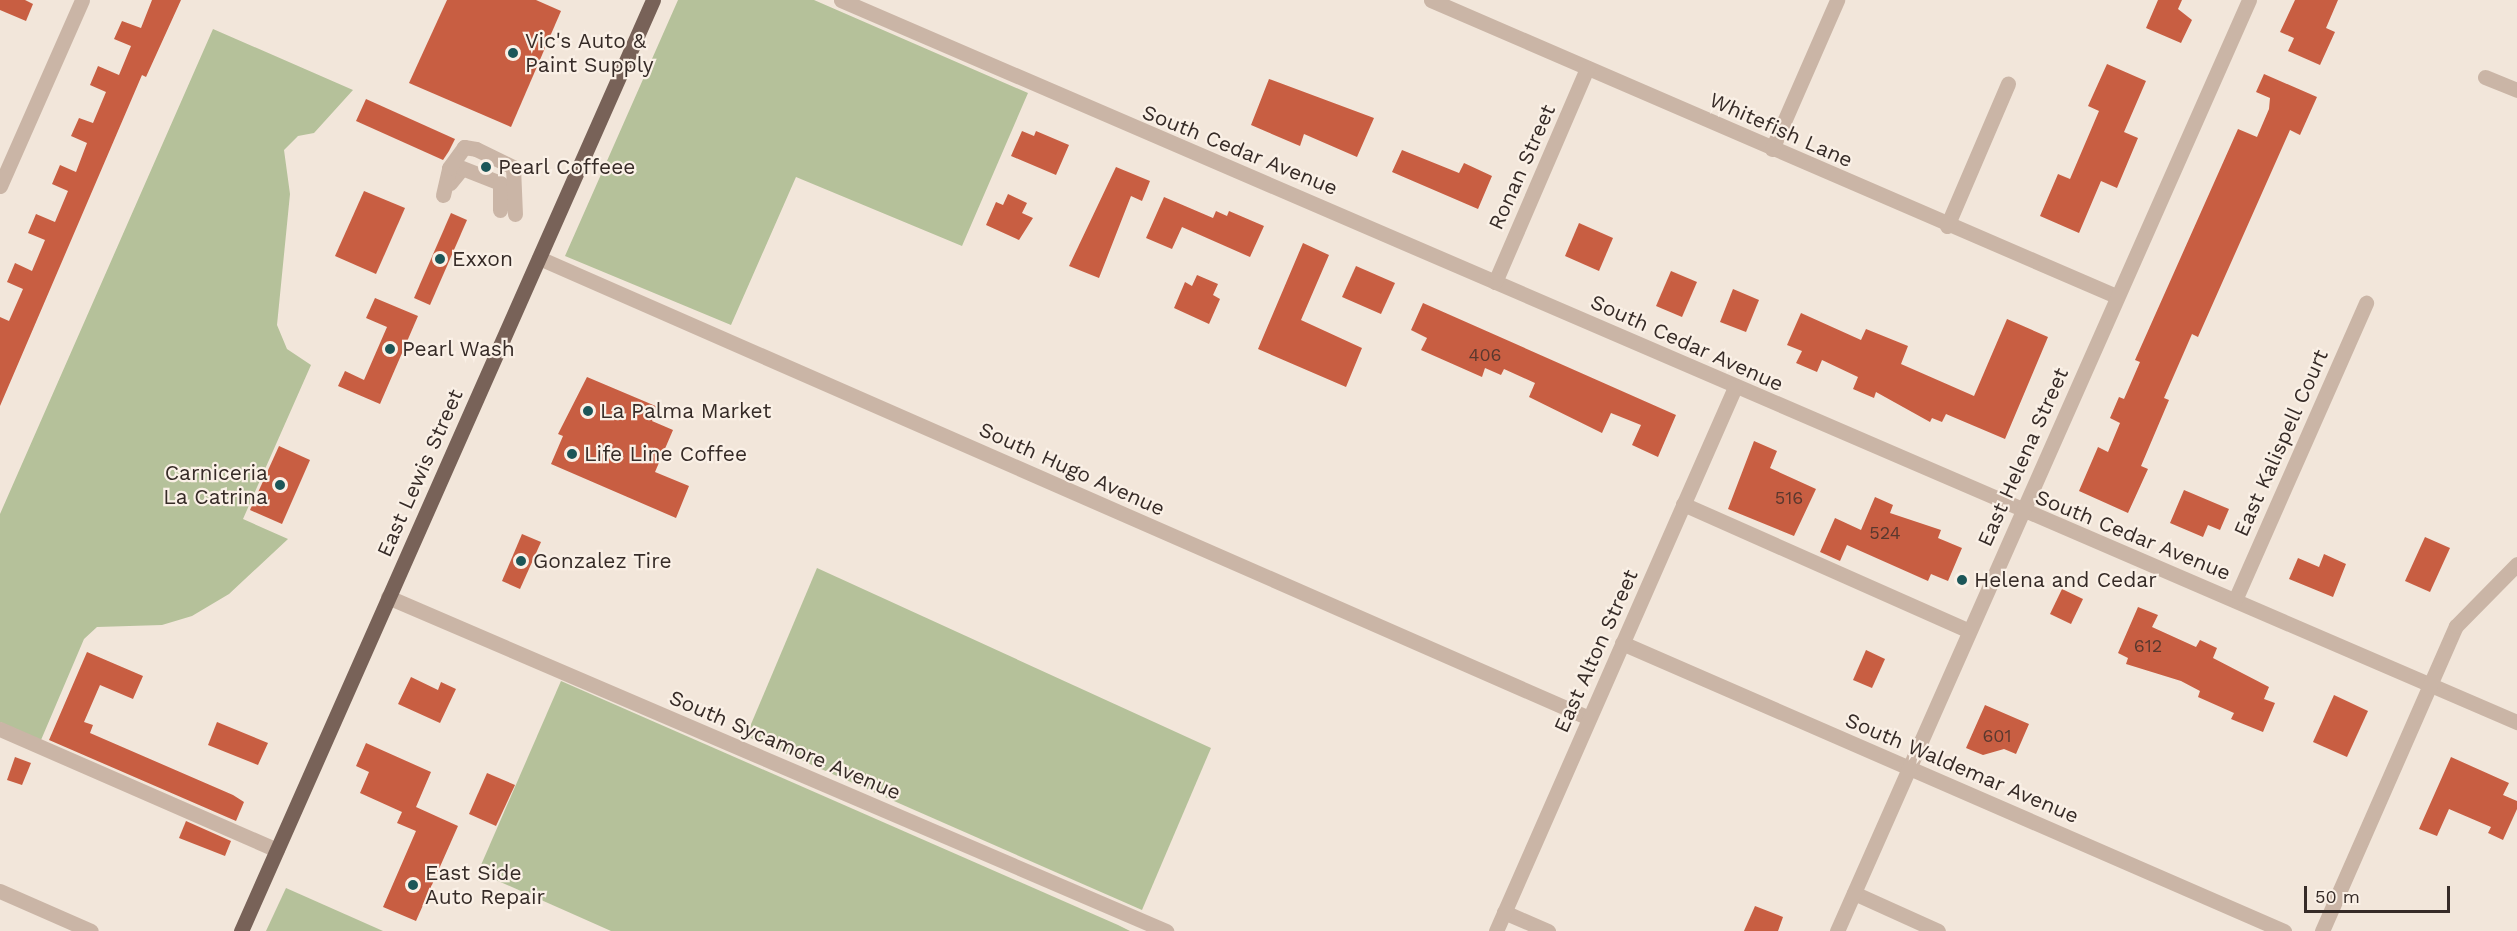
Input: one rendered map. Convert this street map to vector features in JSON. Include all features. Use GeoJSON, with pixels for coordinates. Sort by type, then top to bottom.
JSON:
{"type":"FeatureCollection","features":[{"type":"Feature","properties":{"kind":"main road","name":"East Lewis Street"},"geometry":{"type":"LineString","coordinates":[[241,931],[653,0]]}},
{"type":"Feature","properties":{"kind":"street"},"geometry":{"type":"LineString","coordinates":[[0,186],[82,0]]}},
{"type":"Feature","properties":{"kind":"street","name":"South Cedar Avenue"},"geometry":{"type":"LineString","coordinates":[[841,0],[2021,512],[2235,600],[2517,722]]}},
{"type":"Feature","properties":{"kind":"street","name":"Whitefish Lane"},"geometry":{"type":"LineString","coordinates":[[1431,0],[1947,226],[2116,296]]}},
{"type":"Feature","properties":{"kind":"street"},"geometry":{"type":"LineString","coordinates":[[1772,149],[1837,0]]}},
{"type":"Feature","properties":{"kind":"street","name":"East Helena Street"},"geometry":{"type":"LineString","coordinates":[[1837,931],[2116,296],[2249,0]]}},
{"type":"Feature","properties":{"kind":"street","name":"Ronan Street"},"geometry":{"type":"LineString","coordinates":[[1495,282],[1587,69]]}},
{"type":"Feature","properties":{"kind":"street"},"geometry":{"type":"LineString","coordinates":[[2485,76],[2517,90]]}},
{"type":"Feature","properties":{"kind":"street"},"geometry":{"type":"LineString","coordinates":[[1947,226],[2008,84]]}},
{"type":"Feature","properties":{"kind":"street"},"geometry":{"type":"LineString","coordinates":[[464,147],[513,167],[508,212],[500,183],[462,168],[442,195],[449,168],[464,147]]}},
{"type":"Feature","properties":{"kind":"street","name":"South Hugo Avenue"},"geometry":{"type":"LineString","coordinates":[[539,258],[1589,718]]}},
{"type":"Feature","properties":{"kind":"street","name":"East Kalispell Court"},"geometry":{"type":"LineString","coordinates":[[2235,600],[2366,303]]}},
{"type":"Feature","properties":{"kind":"street","name":"East Alton Street"},"geometry":{"type":"LineString","coordinates":[[1496,931],[1735,387]]}},
{"type":"Feature","properties":{"kind":"street"},"geometry":{"type":"LineString","coordinates":[[1683,504],[1969,630]]}},
{"type":"Feature","properties":{"kind":"street"},"geometry":{"type":"LineString","coordinates":[[2322,931],[2456,626],[2497,590],[2517,564]]}},
{"type":"Feature","properties":{"kind":"street","name":"South Sycamore Avenue"},"geometry":{"type":"LineString","coordinates":[[388,597],[1166,931]]}},
{"type":"Feature","properties":{"kind":"street","name":"South Waldemar Avenue"},"geometry":{"type":"LineString","coordinates":[[1622,643],[2284,931]]}},
{"type":"Feature","properties":{"kind":"street"},"geometry":{"type":"LineString","coordinates":[[0,729],[277,850]]}},
{"type":"Feature","properties":{"kind":"street"},"geometry":{"type":"LineString","coordinates":[[0,891],[91,931]]}},
{"type":"Feature","properties":{"kind":"street"},"geometry":{"type":"LineString","coordinates":[[1854,893],[1938,931]]}},
{"type":"Feature","properties":{"kind":"street"},"geometry":{"type":"LineString","coordinates":[[1504,912],[1548,931]]}},
{"type":"Feature","properties":{"kind":"green space"},"geometry":{"type":"Polygon","coordinates":[[[678,0],[814,0],[1028,93],[962,246],[796,177],[731,325],[565,256],[678,0]]]}},
{"type":"Feature","properties":{"kind":"green space"},"geometry":{"type":"Polygon","coordinates":[[[213,29],[353,90],[314,133],[298,136],[284,150],[290,194],[277,325],[287,349],[311,365],[243,519],[288,539],[229,594],[192,616],[162,625],[97,627],[84,639],[41,740],[0,722],[0,514],[213,29]]]}},
{"type":"Feature","properties":{"kind":"green space"},"geometry":{"type":"Polygon","coordinates":[[[817,568],[1211,748],[1142,910],[746,736],[817,568]]]}},
{"type":"Feature","properties":{"kind":"green space"},"geometry":{"type":"Polygon","coordinates":[[[561,681],[1130,931],[611,931],[478,872],[561,681]]]}},
{"type":"Feature","properties":{"kind":"green space"},"geometry":{"type":"Polygon","coordinates":[[[286,888],[383,931],[266,931],[286,888]]]}},
{"type":"Feature","properties":{"kind":"building"},"geometry":{"type":"Polygon","coordinates":[[[0,0],[25,0],[33,4],[26,21],[0,10],[0,0]]]}},
{"type":"Feature","properties":{"kind":"building"},"geometry":{"type":"Polygon","coordinates":[[[152,0],[181,0],[146,77],[142,75],[0,406],[0,317],[9,321],[23,289],[7,282],[15,263],[32,271],[45,240],[28,233],[36,214],[55,222],[68,191],[52,184],[60,165],[76,172],[87,143],[71,136],[79,118],[93,123],[106,92],[90,85],[98,66],[119,75],[131,46],[114,39],[122,21],[141,28],[152,0]]]}},
{"type":"Feature","properties":{"kind":"building"},"geometry":{"type":"Polygon","coordinates":[[[447,0],[536,0],[561,11],[511,127],[409,83],[447,0]]]}},
{"type":"Feature","properties":{"kind":"building"},"geometry":{"type":"Polygon","coordinates":[[[2158,0],[2182,0],[2178,9],[2192,20],[2181,43],[2146,28],[2158,0]]]}},
{"type":"Feature","properties":{"kind":"building"},"geometry":{"type":"Polygon","coordinates":[[[2295,0],[2338,0],[2326,28],[2335,32],[2320,65],[2288,51],[2294,38],[2280,32],[2295,0]]]}},
{"type":"Feature","properties":{"kind":"building"},"geometry":{"type":"Polygon","coordinates":[[[2107,64],[2146,81],[2124,132],[2138,138],[2117,188],[2101,181],[2079,233],[2040,216],[2058,174],[2070,179],[2099,111],[2088,106],[2107,64]]]}},
{"type":"Feature","properties":{"kind":"building"},"geometry":{"type":"Polygon","coordinates":[[[2264,74],[2317,97],[2300,135],[2290,130],[2198,337],[2192,334],[2164,398],[2169,400],[2141,466],[2148,469],[2128,513],[2079,491],[2098,447],[2108,452],[2120,423],[2110,418],[2119,397],[2124,399],[2140,362],[2135,360],[2238,129],[2257,137],[2269,109],[2270,98],[2256,92],[2264,74]]]}},
{"type":"Feature","properties":{"kind":"building"},"geometry":{"type":"Polygon","coordinates":[[[1269,79],[1374,118],[1357,157],[1304,134],[1300,146],[1251,125],[1269,79]]]}},
{"type":"Feature","properties":{"kind":"building"},"geometry":{"type":"Polygon","coordinates":[[[366,99],[455,139],[443,160],[356,121],[366,99]]]}},
{"type":"Feature","properties":{"kind":"building"},"geometry":{"type":"Polygon","coordinates":[[[1022,131],[1034,136],[1036,131],[1069,145],[1056,175],[1011,156],[1022,131]]]}},
{"type":"Feature","properties":{"kind":"building"},"geometry":{"type":"Polygon","coordinates":[[[1402,150],[1459,173],[1464,163],[1492,176],[1478,209],[1392,172],[1402,150]]]}},
{"type":"Feature","properties":{"kind":"building"},"geometry":{"type":"Polygon","coordinates":[[[1116,167],[1150,181],[1142,201],[1131,196],[1099,278],[1069,266],[1116,167]]]}},
{"type":"Feature","properties":{"kind":"building"},"geometry":{"type":"Polygon","coordinates":[[[364,191],[405,208],[376,274],[335,256],[364,191]]]}},
{"type":"Feature","properties":{"kind":"building"},"geometry":{"type":"Polygon","coordinates":[[[1008,194],[1027,203],[1022,213],[1033,218],[1019,240],[986,225],[996,202],[1003,205],[1008,194]]]}},
{"type":"Feature","properties":{"kind":"building"},"geometry":{"type":"Polygon","coordinates":[[[1164,197],[1213,218],[1216,211],[1227,216],[1229,211],[1264,226],[1250,257],[1182,227],[1172,249],[1146,238],[1164,197]]]}},
{"type":"Feature","properties":{"kind":"building","name":"Exxon"},"geometry":{"type":"Polygon","coordinates":[[[451,213],[467,220],[430,305],[414,298],[451,213]]]}},
{"type":"Feature","properties":{"kind":"building"},"geometry":{"type":"Polygon","coordinates":[[[1579,223],[1613,238],[1599,271],[1565,256],[1579,223]]]}},
{"type":"Feature","properties":{"kind":"building"},"geometry":{"type":"Polygon","coordinates":[[[1303,243],[1329,255],[1301,320],[1362,348],[1346,387],[1258,349],[1303,243]]]}},
{"type":"Feature","properties":{"kind":"building"},"geometry":{"type":"Polygon","coordinates":[[[1356,266],[1395,283],[1381,314],[1342,297],[1356,266]]]}},
{"type":"Feature","properties":{"kind":"building"},"geometry":{"type":"Polygon","coordinates":[[[1671,271],[1697,282],[1682,317],[1656,306],[1671,271]]]}},
{"type":"Feature","properties":{"kind":"building"},"geometry":{"type":"Polygon","coordinates":[[[1197,275],[1218,284],[1213,295],[1220,299],[1209,324],[1174,308],[1185,282],[1192,286],[1197,275]]]}},
{"type":"Feature","properties":{"kind":"building"},"geometry":{"type":"Polygon","coordinates":[[[1733,289],[1759,300],[1746,332],[1720,322],[1733,289]]]}},
{"type":"Feature","properties":{"kind":"building","name":"Pearl Wash"},"geometry":{"type":"Polygon","coordinates":[[[375,298],[418,316],[380,404],[338,386],[345,371],[364,380],[387,327],[366,318],[375,298]]]}},
{"type":"Feature","properties":{"kind":"building"},"geometry":{"type":"Polygon","coordinates":[[[1423,303],[1676,415],[1658,457],[1632,445],[1641,425],[1611,413],[1602,433],[1529,397],[1535,383],[1504,369],[1501,375],[1485,368],[1482,377],[1421,350],[1427,338],[1411,330],[1423,303]]]}},
{"type":"Feature","properties":{"kind":"building"},"geometry":{"type":"Polygon","coordinates":[[[1801,313],[1861,340],[1866,329],[1908,346],[1901,364],[1974,396],[2007,319],[2048,337],[2005,439],[1946,414],[1942,422],[1932,418],[1930,422],[1876,392],[1874,398],[1853,389],[1858,377],[1822,360],[1817,372],[1796,363],[1802,351],[1787,345],[1801,313]]]}},
{"type":"Feature","properties":{"kind":"building"},"geometry":{"type":"Polygon","coordinates":[[[587,377],[658,407],[652,421],[673,430],[655,472],[689,486],[676,518],[551,464],[563,436],[558,434],[587,377]]]}},
{"type":"Feature","properties":{"kind":"building"},"geometry":{"type":"Polygon","coordinates":[[[1754,441],[1777,451],[1770,468],[1816,489],[1794,536],[1728,509],[1754,441]]]}},
{"type":"Feature","properties":{"kind":"building","name":"Carniceria La Catrina"},"geometry":{"type":"Polygon","coordinates":[[[279,446],[310,460],[282,524],[250,510],[279,446]]]}},
{"type":"Feature","properties":{"kind":"building"},"geometry":{"type":"Polygon","coordinates":[[[2184,490],[2229,509],[2220,530],[2208,525],[2203,537],[2170,523],[2184,490]]]}},
{"type":"Feature","properties":{"kind":"building"},"geometry":{"type":"Polygon","coordinates":[[[1875,497],[1893,505],[1890,513],[1941,530],[1938,538],[1962,548],[1948,581],[1931,574],[1928,581],[1847,545],[1840,561],[1820,552],[1835,518],[1861,530],[1875,497]]]}},
{"type":"Feature","properties":{"kind":"building","name":"Gonzalez Tire"},"geometry":{"type":"Polygon","coordinates":[[[522,534],[541,542],[520,589],[502,581],[522,534]]]}},
{"type":"Feature","properties":{"kind":"building"},"geometry":{"type":"Polygon","coordinates":[[[2425,537],[2450,548],[2430,592],[2405,581],[2425,537]]]}},
{"type":"Feature","properties":{"kind":"building"},"geometry":{"type":"Polygon","coordinates":[[[2324,554],[2346,564],[2333,597],[2289,579],[2298,558],[2319,567],[2324,554]]]}},
{"type":"Feature","properties":{"kind":"building"},"geometry":{"type":"Polygon","coordinates":[[[2062,589],[2083,599],[2071,624],[2050,614],[2062,589]]]}},
{"type":"Feature","properties":{"kind":"building"},"geometry":{"type":"Polygon","coordinates":[[[2138,607],[2158,615],[2152,627],[2196,647],[2200,640],[2217,648],[2213,658],[2269,687],[2264,699],[2275,703],[2263,732],[2231,719],[2234,713],[2198,697],[2200,691],[2181,681],[2126,664],[2128,658],[2118,653],[2138,607]]]}},
{"type":"Feature","properties":{"kind":"building"},"geometry":{"type":"Polygon","coordinates":[[[1866,650],[1885,659],[1872,688],[1853,680],[1866,650]]]}},
{"type":"Feature","properties":{"kind":"building"},"geometry":{"type":"Polygon","coordinates":[[[87,652],[143,676],[133,699],[100,685],[84,722],[93,725],[90,733],[233,795],[244,802],[236,821],[49,740],[87,652]]]}},
{"type":"Feature","properties":{"kind":"building"},"geometry":{"type":"Polygon","coordinates":[[[411,677],[438,690],[441,682],[456,689],[440,723],[398,704],[411,677]]]}},
{"type":"Feature","properties":{"kind":"building"},"geometry":{"type":"Polygon","coordinates":[[[2334,695],[2368,711],[2347,757],[2313,742],[2334,695]]]}},
{"type":"Feature","properties":{"kind":"building"},"geometry":{"type":"Polygon","coordinates":[[[1985,705],[2029,724],[2016,754],[2004,749],[1983,755],[1966,748],[1985,705]]]}},
{"type":"Feature","properties":{"kind":"building"},"geometry":{"type":"Polygon","coordinates":[[[217,722],[268,743],[258,765],[208,745],[217,722]]]}},
{"type":"Feature","properties":{"kind":"building"},"geometry":{"type":"Polygon","coordinates":[[[366,743],[431,772],[416,807],[458,826],[416,921],[383,907],[416,831],[397,823],[402,812],[360,793],[369,772],[356,766],[366,743]]]}},
{"type":"Feature","properties":{"kind":"building"},"geometry":{"type":"Polygon","coordinates":[[[15,757],[31,763],[22,785],[7,780],[15,757]]]}},
{"type":"Feature","properties":{"kind":"building"},"geometry":{"type":"Polygon","coordinates":[[[2451,757],[2509,783],[2503,795],[2517,801],[2517,809],[2503,840],[2488,833],[2491,827],[2449,809],[2437,836],[2419,829],[2451,757]]]}},
{"type":"Feature","properties":{"kind":"building"},"geometry":{"type":"Polygon","coordinates":[[[487,773],[515,785],[496,826],[469,814],[487,773]]]}},
{"type":"Feature","properties":{"kind":"building"},"geometry":{"type":"Polygon","coordinates":[[[186,821],[231,841],[225,856],[179,838],[186,821]]]}},
{"type":"Feature","properties":{"kind":"building"},"geometry":{"type":"Polygon","coordinates":[[[1755,906],[1783,917],[1778,931],[1744,931],[1755,906]]]}},
{"type":"Feature","properties":{"kind":"place","name":"Vic's Auto & Paint Supply"},"geometry":{"type":"Point","coordinates":[513,53]}},
{"type":"Feature","properties":{"kind":"place","name":"Pearl Coffeee"},"geometry":{"type":"Point","coordinates":[486,167]}},
{"type":"Feature","properties":{"kind":"place","name":"Exxon"},"geometry":{"type":"Point","coordinates":[440,259]}},
{"type":"Feature","properties":{"kind":"place","name":"Pearl Wash"},"geometry":{"type":"Point","coordinates":[390,349]}},
{"type":"Feature","properties":{"kind":"place","name":"La Palma Market"},"geometry":{"type":"Point","coordinates":[588,411]}},
{"type":"Feature","properties":{"kind":"place","name":"Life Line Coffee"},"geometry":{"type":"Point","coordinates":[572,454]}},
{"type":"Feature","properties":{"kind":"place","name":"Carniceria La Catrina"},"geometry":{"type":"Point","coordinates":[280,485]}},
{"type":"Feature","properties":{"kind":"place","name":"Gonzalez Tire"},"geometry":{"type":"Point","coordinates":[521,561]}},
{"type":"Feature","properties":{"kind":"place","name":"Helena and Cedar"},"geometry":{"type":"Point","coordinates":[1962,580]}},
{"type":"Feature","properties":{"kind":"place","name":"East Side Auto Repair"},"geometry":{"type":"Point","coordinates":[413,885]}}]}
